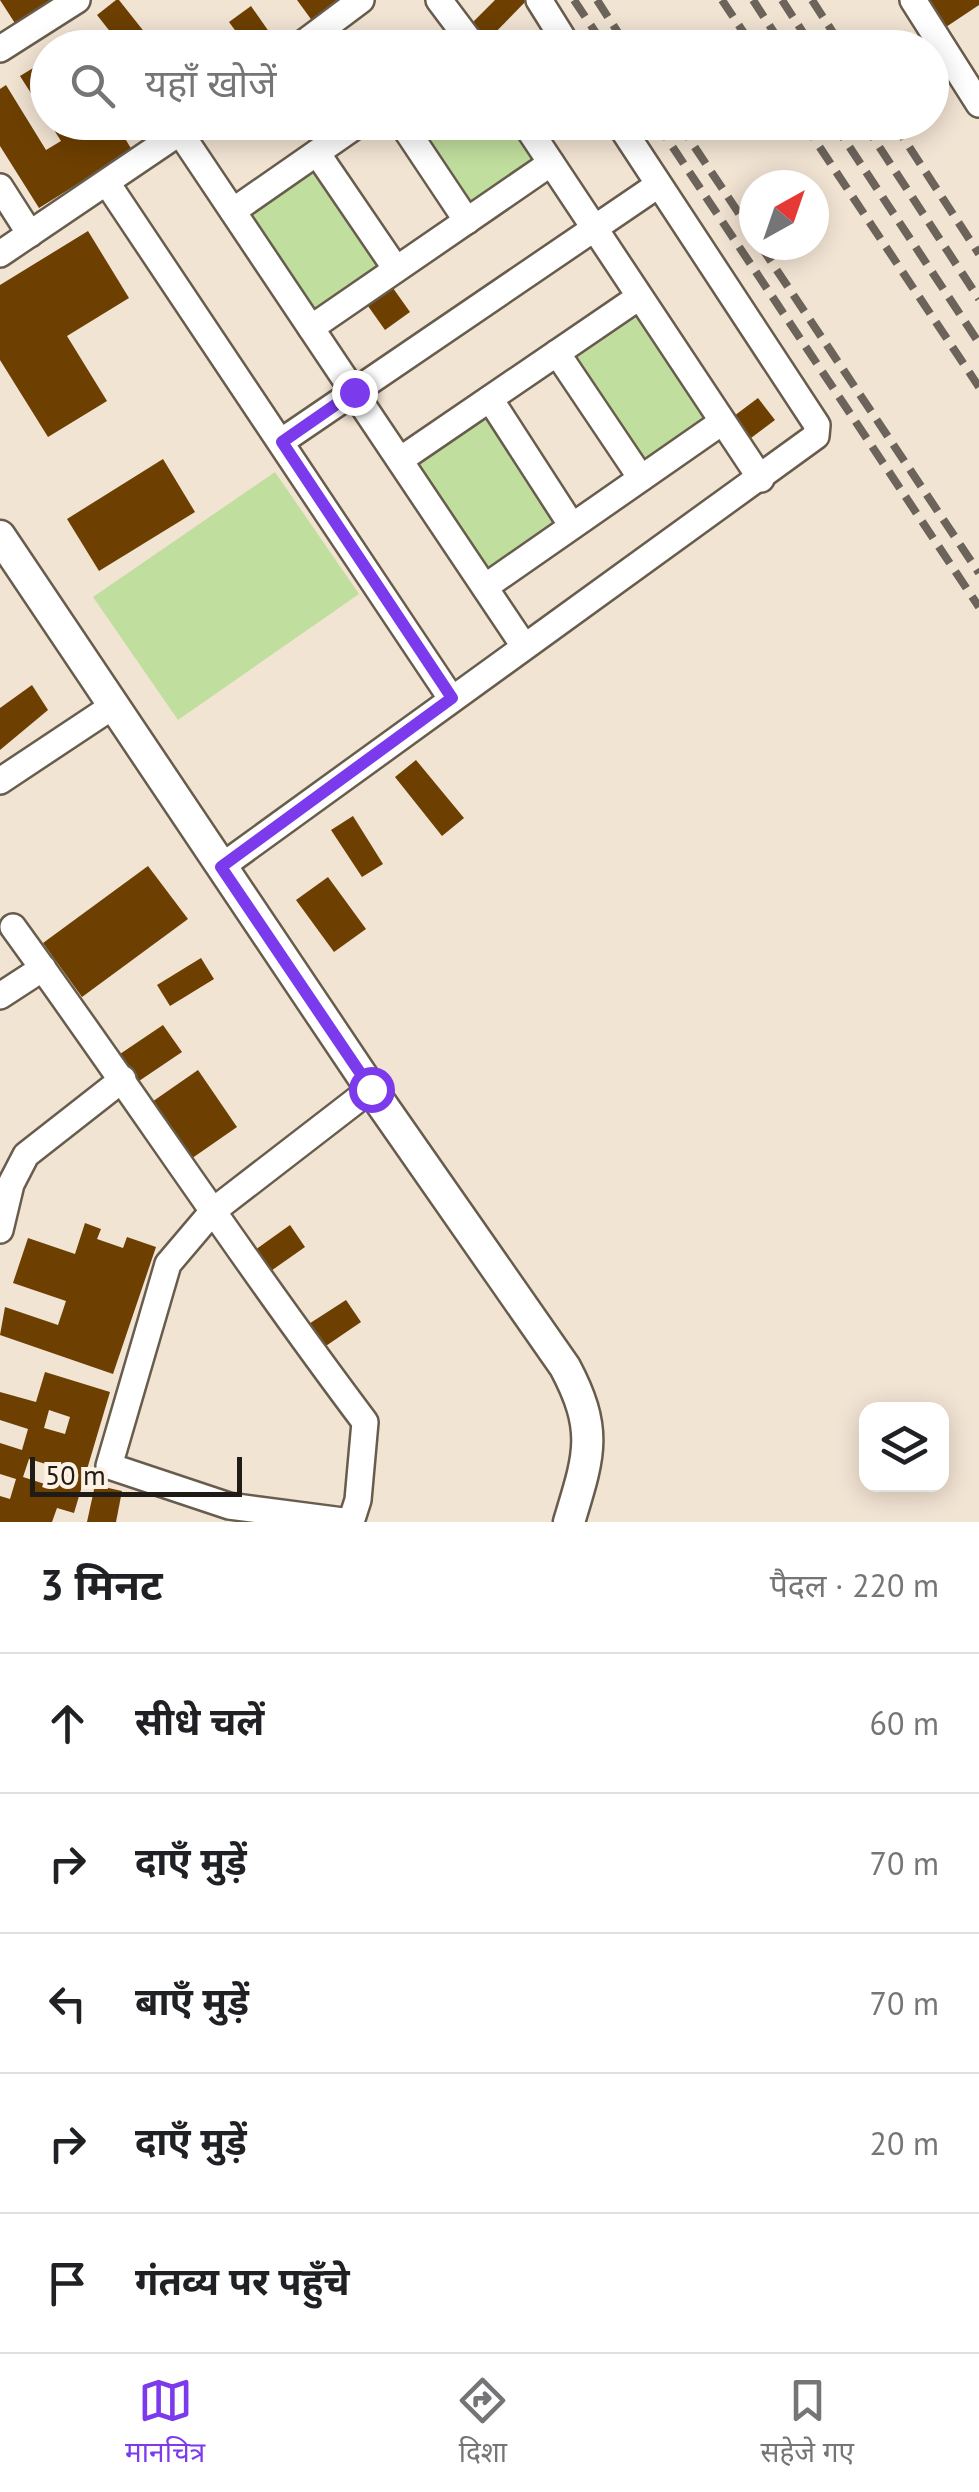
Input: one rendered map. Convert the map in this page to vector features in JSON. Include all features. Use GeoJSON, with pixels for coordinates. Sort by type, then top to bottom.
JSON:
{"type":"FeatureCollection","features":[{"type":"Feature","properties":{"kind":"street"},"geometry":{"type":"LineString","coordinates":[[0,49],[77,0]]}},
{"type":"Feature","properties":{"kind":"street"},"geometry":{"type":"LineString","coordinates":[[321,30],[361,0]]}},
{"type":"Feature","properties":{"kind":"street"},"geometry":{"type":"LineString","coordinates":[[439,0],[461,30]]}},
{"type":"Feature","properties":{"kind":"street"},"geometry":{"type":"LineString","coordinates":[[539,0],[558,30]]}},
{"type":"Feature","properties":{"kind":"street"},"geometry":{"type":"LineString","coordinates":[[913,0],[932,30]]}},
{"type":"Feature","properties":{"kind":"street"},"geometry":{"type":"LineString","coordinates":[[949,57],[979,104]]}},
{"type":"Feature","properties":{"kind":"street"},"geometry":{"type":"LineString","coordinates":[[0,254],[170,140]]}},
{"type":"Feature","properties":{"kind":"street"},"geometry":{"type":"LineString","coordinates":[[195,140],[233,211],[524,646]]}},
{"type":"Feature","properties":{"kind":"street"},"geometry":{"type":"LineString","coordinates":[[233,211],[336,140]]}},
{"type":"Feature","properties":{"kind":"street"},"geometry":{"type":"LineString","coordinates":[[413,140],[467,221]]}},
{"type":"Feature","properties":{"kind":"street"},"geometry":{"type":"LineString","coordinates":[[536,140],[761,479]]}},
{"type":"Feature","properties":{"kind":"street"},"geometry":{"type":"LineString","coordinates":[[221,867],[814,438],[818,428],[629,140]]}},
{"type":"Feature","properties":{"kind":"street"},"geometry":{"type":"LineString","coordinates":[[317,154],[396,270]]}},
{"type":"Feature","properties":{"kind":"street"},"geometry":{"type":"LineString","coordinates":[[311,328],[551,163]]}},
{"type":"Feature","properties":{"kind":"street"},"geometry":{"type":"LineString","coordinates":[[107,183],[452,698]]}},
{"type":"Feature","properties":{"kind":"street"},"geometry":{"type":"LineString","coordinates":[[282,442],[592,226],[658,185]]}},
{"type":"Feature","properties":{"kind":"street"},"geometry":{"type":"LineString","coordinates":[[0,187],[30,234]]}},
{"type":"Feature","properties":{"kind":"street"},"geometry":{"type":"LineString","coordinates":[[400,460],[639,297]]}},
{"type":"Feature","properties":{"kind":"street"},"geometry":{"type":"LineString","coordinates":[[557,353],[641,478]]}},
{"type":"Feature","properties":{"kind":"street"},"geometry":{"type":"LineString","coordinates":[[490,399],[572,526]]}},
{"type":"Feature","properties":{"kind":"street"},"geometry":{"type":"LineString","coordinates":[[485,587],[722,422]]}},
{"type":"Feature","properties":{"kind":"street"},"geometry":{"type":"LineString","coordinates":[[0,536],[578,1390],[588,1417],[590,1455],[569,1522]]}},
{"type":"Feature","properties":{"kind":"street"},"geometry":{"type":"LineString","coordinates":[[0,781],[113,706]]}},
{"type":"Feature","properties":{"kind":"street"},"geometry":{"type":"LineString","coordinates":[[13,927],[213,1211],[365,1422],[358,1500],[351,1522],[229,1506],[109,1466],[168,1264],[213,1211],[371,1089]]}},
{"type":"Feature","properties":{"kind":"street"},"geometry":{"type":"LineString","coordinates":[[0,996],[42,968]]}},
{"type":"Feature","properties":{"kind":"street"},"geometry":{"type":"LineString","coordinates":[[0,1230],[11,1184],[26,1156],[122,1079]]}},
{"type":"Feature","properties":{"kind":"green space"},"geometry":{"type":"Polygon","coordinates":[[[425,140],[524,140],[539,162],[470,207],[425,140]]]}},
{"type":"Feature","properties":{"kind":"green space"},"geometry":{"type":"Polygon","coordinates":[[[315,165],[385,268],[316,313],[247,210],[315,165]]]}},
{"type":"Feature","properties":{"kind":"green space"},"geometry":{"type":"Polygon","coordinates":[[[640,315],[709,419],[640,464],[572,361],[640,315]]]}},
{"type":"Feature","properties":{"kind":"green space"},"geometry":{"type":"Polygon","coordinates":[[[488,418],[557,521],[488,567],[419,464],[488,418]]]}},
{"type":"Feature","properties":{"kind":"green space"},"geometry":{"type":"Polygon","coordinates":[[[275,472],[359,594],[178,720],[93,597],[275,472]]]}},
{"type":"Feature","properties":{"kind":"building"},"geometry":{"type":"Polygon","coordinates":[[[0,0],[67,0],[20,31],[0,0]]]}},
{"type":"Feature","properties":{"kind":"building"},"geometry":{"type":"Polygon","coordinates":[[[119,0],[143,30],[109,30],[97,15],[119,0]]]}},
{"type":"Feature","properties":{"kind":"building"},"geometry":{"type":"Polygon","coordinates":[[[297,0],[338,0],[343,7],[316,26],[297,0]]]}},
{"type":"Feature","properties":{"kind":"building"},"geometry":{"type":"Polygon","coordinates":[[[495,0],[527,0],[498,30],[466,29],[495,0]]]}},
{"type":"Feature","properties":{"kind":"building"},"geometry":{"type":"Polygon","coordinates":[[[923,0],[979,0],[979,5],[943,29],[923,0]]]}},
{"type":"Feature","properties":{"kind":"building"},"geometry":{"type":"Polygon","coordinates":[[[251,6],[268,30],[235,30],[229,22],[251,6]]]}},
{"type":"Feature","properties":{"kind":"building"},"geometry":{"type":"Polygon","coordinates":[[[30,70],[30,92],[20,76],[30,70]]]}},
{"type":"Feature","properties":{"kind":"building"},"geometry":{"type":"Polygon","coordinates":[[[6,85],[30,124],[30,140],[40,140],[46,150],[60,140],[126,140],[132,150],[39,208],[0,146],[0,89],[6,85]]]}},
{"type":"Feature","properties":{"kind":"building"},"geometry":{"type":"Polygon","coordinates":[[[88,231],[129,298],[67,336],[107,401],[48,437],[0,360],[0,285],[88,231]]]}},
{"type":"Feature","properties":{"kind":"building"},"geometry":{"type":"Polygon","coordinates":[[[388,281],[410,312],[385,330],[363,299],[388,281]]]}},
{"type":"Feature","properties":{"kind":"building"},"geometry":{"type":"Polygon","coordinates":[[[758,398],[775,420],[747,441],[730,419],[758,398]]]}},
{"type":"Feature","properties":{"kind":"building"},"geometry":{"type":"Polygon","coordinates":[[[163,459],[195,512],[99,571],[67,519],[163,459]]]}},
{"type":"Feature","properties":{"kind":"building"},"geometry":{"type":"Polygon","coordinates":[[[32,685],[48,710],[0,750],[0,708],[32,685]]]}},
{"type":"Feature","properties":{"kind":"building"},"geometry":{"type":"Polygon","coordinates":[[[416,760],[464,818],[442,836],[395,777],[416,760]]]}},
{"type":"Feature","properties":{"kind":"building"},"geometry":{"type":"Polygon","coordinates":[[[353,816],[383,864],[362,877],[331,830],[353,816]]]}},
{"type":"Feature","properties":{"kind":"building"},"geometry":{"type":"Polygon","coordinates":[[[148,866],[188,919],[82,997],[43,943],[148,866]]]}},
{"type":"Feature","properties":{"kind":"building"},"geometry":{"type":"Polygon","coordinates":[[[328,877],[366,929],[334,952],[296,900],[328,877]]]}},
{"type":"Feature","properties":{"kind":"building"},"geometry":{"type":"Polygon","coordinates":[[[201,958],[214,979],[170,1006],[157,985],[201,958]]]}},
{"type":"Feature","properties":{"kind":"building"},"geometry":{"type":"Polygon","coordinates":[[[163,1025],[182,1052],[139,1081],[120,1054],[163,1025]]]}},
{"type":"Feature","properties":{"kind":"building"},"geometry":{"type":"Polygon","coordinates":[[[198,1070],[237,1127],[188,1161],[149,1104],[198,1070]]]}},
{"type":"Feature","properties":{"kind":"building"},"geometry":{"type":"Polygon","coordinates":[[[85,1223],[101,1229],[97,1239],[123,1248],[127,1237],[156,1247],[113,1374],[0,1335],[5,1307],[58,1325],[66,1301],[13,1283],[28,1238],[75,1254],[85,1223]]]}},
{"type":"Feature","properties":{"kind":"building"},"geometry":{"type":"Polygon","coordinates":[[[290,1225],[305,1247],[268,1273],[255,1250],[290,1225]]]}},
{"type":"Feature","properties":{"kind":"building"},"geometry":{"type":"Polygon","coordinates":[[[346,1300],[361,1322],[317,1352],[301,1329],[346,1300]]]}},
{"type":"Feature","properties":{"kind":"building"},"geometry":{"type":"Polygon","coordinates":[[[45,1372],[110,1392],[74,1513],[57,1508],[52,1522],[0,1522],[0,1496],[10,1499],[16,1479],[0,1474],[0,1443],[22,1450],[28,1429],[0,1420],[0,1392],[36,1402],[45,1372]],[[49,1410],[44,1428],[65,1434],[70,1417],[49,1410]],[[29,1459],[23,1477],[51,1486],[56,1467],[29,1459]]]}},
{"type":"Feature","properties":{"kind":"building"},"geometry":{"type":"Polygon","coordinates":[[[95,1485],[122,1491],[116,1522],[87,1522],[95,1485]]]}},
{"type":"Feature","properties":{"kind":"railway"},"geometry":{"type":"LineString","coordinates":[[574,0],[594,30]]}},
{"type":"Feature","properties":{"kind":"railway"},"geometry":{"type":"LineString","coordinates":[[597,0],[616,30]]}},
{"type":"Feature","properties":{"kind":"railway"},"geometry":{"type":"LineString","coordinates":[[722,0],[742,30]]}},
{"type":"Feature","properties":{"kind":"railway"},"geometry":{"type":"LineString","coordinates":[[753,0],[772,30]]}},
{"type":"Feature","properties":{"kind":"railway"},"geometry":{"type":"LineString","coordinates":[[782,0],[801,30]]}},
{"type":"Feature","properties":{"kind":"railway"},"geometry":{"type":"LineString","coordinates":[[812,0],[831,30]]}},
{"type":"Feature","properties":{"kind":"railway"},"geometry":{"type":"LineString","coordinates":[[668,140],[979,607]]}},
{"type":"Feature","properties":{"kind":"railway"},"geometry":{"type":"LineString","coordinates":[[690,140],[739,214]]}},
{"type":"Feature","properties":{"kind":"railway"},"geometry":{"type":"LineString","coordinates":[[815,140],[979,387]]}},
{"type":"Feature","properties":{"kind":"railway"},"geometry":{"type":"LineString","coordinates":[[845,140],[979,343]]}},
{"type":"Feature","properties":{"kind":"railway"},"geometry":{"type":"LineString","coordinates":[[875,140],[979,299]]}},
{"type":"Feature","properties":{"kind":"railway"},"geometry":{"type":"LineString","coordinates":[[905,140],[979,254]]}},
{"type":"Feature","properties":{"kind":"railway"},"geometry":{"type":"LineString","coordinates":[[770,260],[979,573]]}},
{"type":"Feature","properties":{"kind":"route"},"geometry":{"type":"LineString","coordinates":[[354,392],[282,442],[452,698],[221,867],[371,1089]]}}]}
